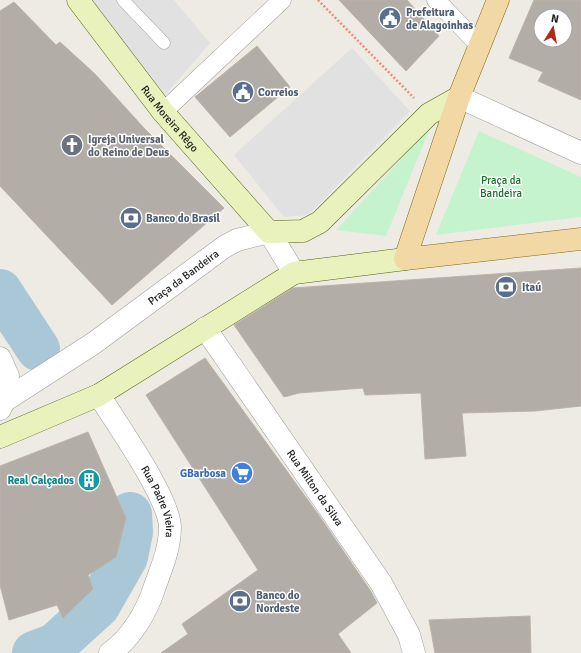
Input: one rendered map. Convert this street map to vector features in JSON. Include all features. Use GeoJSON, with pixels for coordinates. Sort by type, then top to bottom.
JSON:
{"type":"FeatureCollection","features":[{"type":"Feature","properties":{"kind":"main road","name":"Rua Moreira Rêgo"},"geometry":{"type":"LineString","coordinates":[[78,0],[163,112],[269,232]]}},
{"type":"Feature","properties":{"kind":"main road"},"geometry":{"type":"LineString","coordinates":[[405,259],[459,97],[498,0]]}},
{"type":"Feature","properties":{"kind":"main road","name":"Praça da Bandeira"},"geometry":{"type":"LineString","coordinates":[[269,232],[303,231],[320,222],[429,114],[459,97]]}},
{"type":"Feature","properties":{"kind":"main road"},"geometry":{"type":"LineString","coordinates":[[0,438],[99,395],[294,273],[581,239]]}},
{"type":"Feature","properties":{"kind":"street"},"geometry":{"type":"LineString","coordinates":[[163,112],[282,0]]}},
{"type":"Feature","properties":{"kind":"street"},"geometry":{"type":"LineString","coordinates":[[436,0],[479,45]]}},
{"type":"Feature","properties":{"kind":"street"},"geometry":{"type":"LineString","coordinates":[[459,97],[581,153]]}},
{"type":"Feature","properties":{"kind":"street"},"geometry":{"type":"LineString","coordinates":[[269,232],[294,273]]}},
{"type":"Feature","properties":{"kind":"street","name":"Praça da Bandeira"},"geometry":{"type":"LineString","coordinates":[[2,405],[94,343],[224,247],[237,240],[269,232]]}},
{"type":"Feature","properties":{"kind":"street","name":"Rua Milton da Silva"},"geometry":{"type":"LineString","coordinates":[[205,328],[381,583],[409,635],[414,653]]}},
{"type":"Feature","properties":{"kind":"street"},"geometry":{"type":"LineString","coordinates":[[0,358],[8,376],[2,405]]}},
{"type":"Feature","properties":{"kind":"street","name":"Rua Padre Vieira"},"geometry":{"type":"LineString","coordinates":[[99,395],[161,496],[170,527],[166,556],[153,593],[139,622],[110,653]]}},
{"type":"Feature","properties":{"kind":"lane"},"geometry":{"type":"LineString","coordinates":[[123,0],[164,43]]}},
{"type":"Feature","properties":{"kind":"path"},"geometry":{"type":"LineString","coordinates":[[318,0],[429,114]]}},
{"type":"Feature","properties":{"kind":"green space"},"geometry":{"type":"Polygon","coordinates":[[[430,128],[386,236],[336,230],[430,128]]]}},
{"type":"Feature","properties":{"kind":"green space","name":"Praça da Bandeira"},"geometry":{"type":"Polygon","coordinates":[[[479,131],[581,177],[581,217],[436,235],[479,131]]]}},
{"type":"Feature","properties":{"kind":"shaded area"},"geometry":{"type":"Polygon","coordinates":[[[87,0],[174,0],[210,43],[165,95],[87,0]]]}},
{"type":"Feature","properties":{"kind":"shaded area"},"geometry":{"type":"Polygon","coordinates":[[[352,48],[410,111],[308,215],[284,217],[234,155],[352,48]]]}},
{"type":"Feature","properties":{"kind":"building","name":"Prefeitura de Alagoinhas"},"geometry":{"type":"Polygon","coordinates":[[[339,0],[407,0],[439,36],[406,71],[339,0]]]}},
{"type":"Feature","properties":{"kind":"building"},"geometry":{"type":"Polygon","coordinates":[[[534,0],[581,0],[581,100],[538,81],[543,72],[509,58],[534,0]]]}},
{"type":"Feature","properties":{"kind":"building"},"geometry":{"type":"Polygon","coordinates":[[[14,2],[56,45],[60,42],[95,74],[143,127],[224,208],[112,305],[0,186],[0,11],[14,2]]]}},
{"type":"Feature","properties":{"kind":"building","name":"Correios"},"geometry":{"type":"Polygon","coordinates":[[[257,46],[290,87],[230,137],[195,97],[257,46]]]}},
{"type":"Feature","properties":{"kind":"building"},"geometry":{"type":"Polygon","coordinates":[[[581,268],[581,406],[535,411],[462,413],[466,456],[425,459],[421,393],[365,395],[363,388],[299,393],[284,397],[234,325],[293,288],[581,268]]]}},
{"type":"Feature","properties":{"kind":"building","name":"GBarbosa"},"geometry":{"type":"Polygon","coordinates":[[[205,358],[318,514],[370,590],[377,603],[338,634],[351,653],[161,653],[188,634],[182,624],[258,570],[146,395],[205,358]]]}},
{"type":"Feature","properties":{"kind":"building"},"geometry":{"type":"Polygon","coordinates":[[[88,432],[126,518],[116,557],[88,575],[93,589],[63,618],[57,605],[9,620],[0,585],[0,466],[88,432]]]}},
{"type":"Feature","properties":{"kind":"building"},"geometry":{"type":"Polygon","coordinates":[[[530,616],[531,653],[435,653],[429,620],[530,616]]]}},
{"type":"Feature","properties":{"kind":"waterway"},"geometry":{"type":"LineString","coordinates":[[0,291],[38,349]]}},
{"type":"Feature","properties":{"kind":"waterway"},"geometry":{"type":"LineString","coordinates":[[34,653],[55,645],[98,606],[126,557],[131,532],[130,514]]}},
{"type":"Feature","properties":{"kind":"place","name":"Prefeitura de Alagoinhas"},"geometry":{"type":"Point","coordinates":[390,18]}},
{"type":"Feature","properties":{"kind":"place","name":"Correios"},"geometry":{"type":"Point","coordinates":[243,92]}},
{"type":"Feature","properties":{"kind":"place","name":"Igreja Universal do Reino de Deus"},"geometry":{"type":"Point","coordinates":[72,145]}},
{"type":"Feature","properties":{"kind":"place","name":"Banco do Brasil"},"geometry":{"type":"Point","coordinates":[131,218]}},
{"type":"Feature","properties":{"kind":"place","name":"Itaú"},"geometry":{"type":"Point","coordinates":[506,287]}},
{"type":"Feature","properties":{"kind":"place","name":"GBarbosa"},"geometry":{"type":"Point","coordinates":[242,473]}},
{"type":"Feature","properties":{"kind":"place","name":"Real Calçados"},"geometry":{"type":"Point","coordinates":[89,480]}},
{"type":"Feature","properties":{"kind":"place","name":"Banco do Nordeste"},"geometry":{"type":"Point","coordinates":[240,601]}}]}
